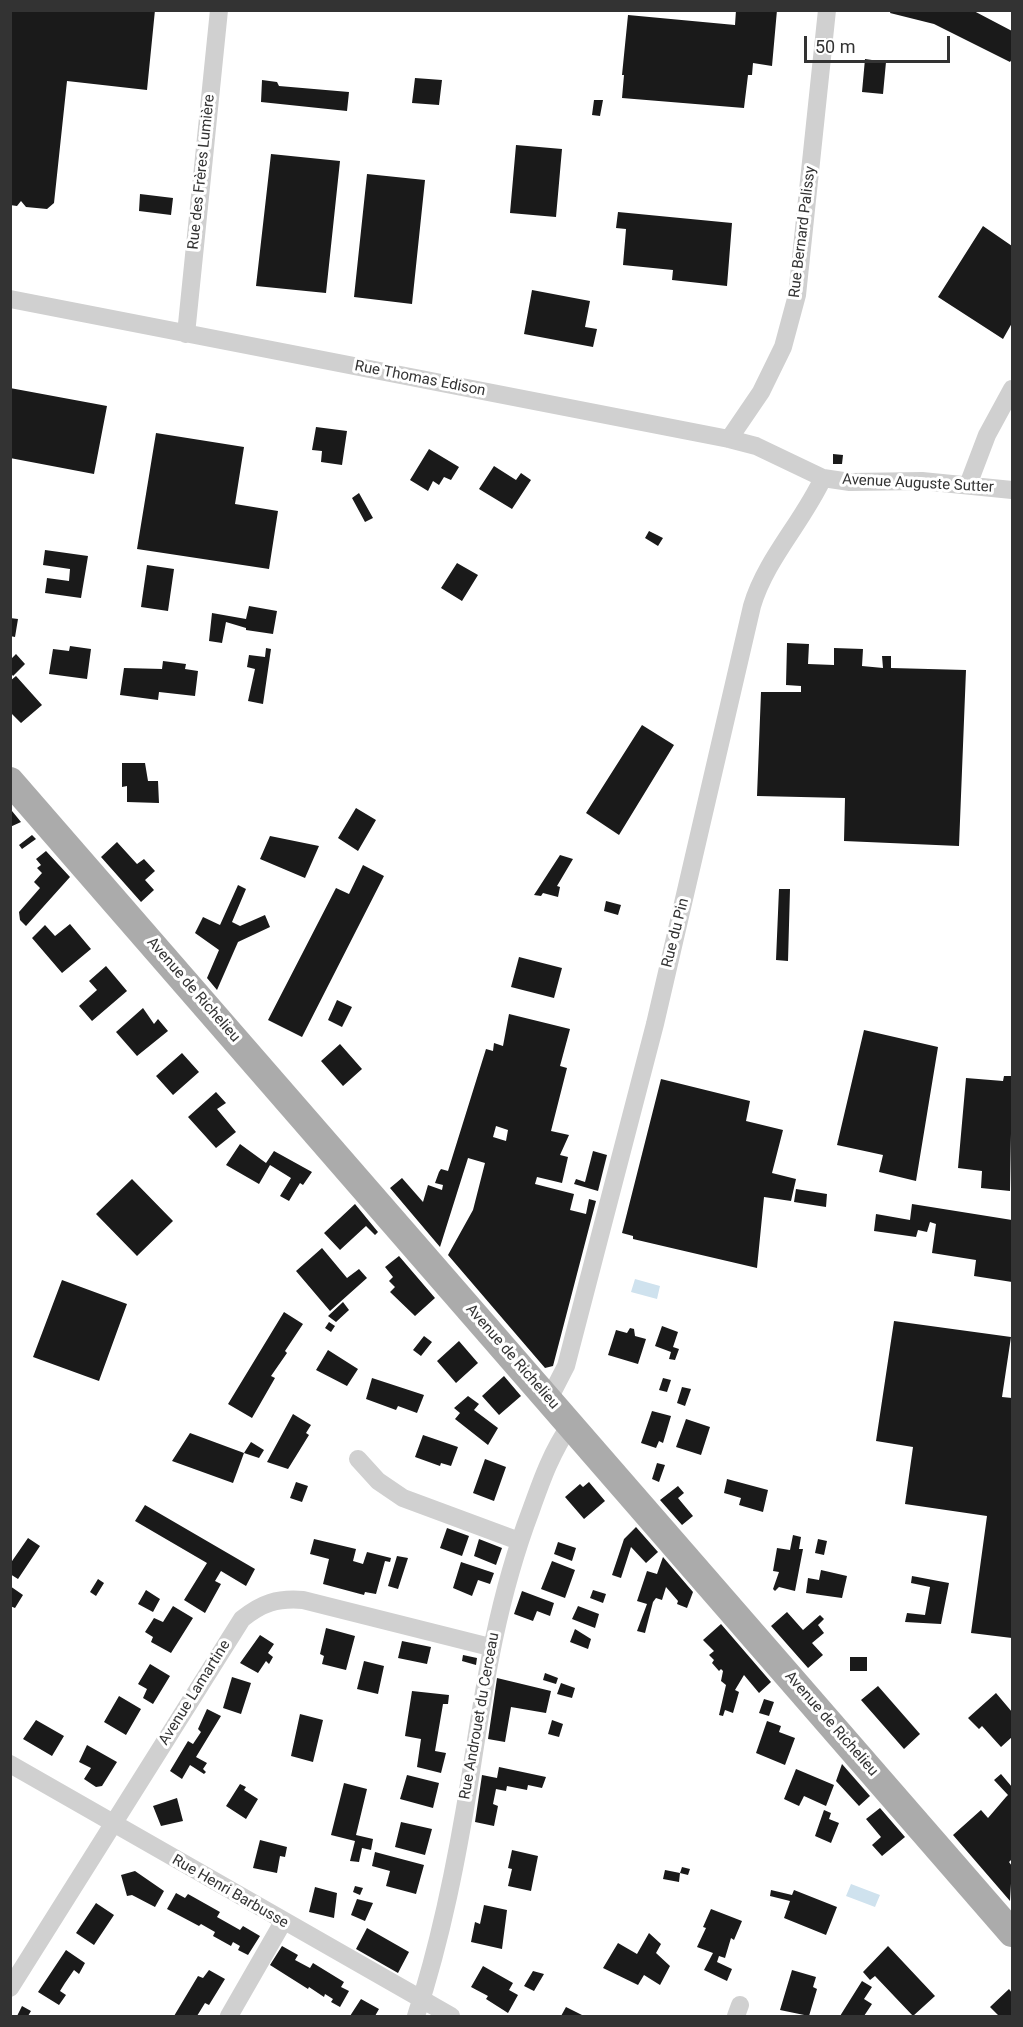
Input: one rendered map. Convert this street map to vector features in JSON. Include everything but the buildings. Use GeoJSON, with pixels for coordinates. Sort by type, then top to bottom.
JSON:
{"type":"FeatureCollection","features":[{"type":"Feature","properties":{"kind":"main road","name":"Avenue de Richelieu"},"geometry":{"type":"LineString","coordinates":[[10,781],[1012,1933]]}},
{"type":"Feature","properties":{"kind":"street","name":"Rue des Frères Lumière"},"geometry":{"type":"LineString","coordinates":[[186,334],[219,10]]}},
{"type":"Feature","properties":{"kind":"street","name":"Rue Bernard Palissy"},"geometry":{"type":"LineString","coordinates":[[729,439],[761,392],[783,347],[797,295],[827,10]]}},
{"type":"Feature","properties":{"kind":"street","name":"Rue Thomas Edison"},"geometry":{"type":"LineString","coordinates":[[10,299],[729,439],[756,446],[823,478]]}},
{"type":"Feature","properties":{"kind":"street"},"geometry":{"type":"LineString","coordinates":[[968,485],[987,435],[1012,389]]}},
{"type":"Feature","properties":{"kind":"street","name":"Avenue Auguste Sutter"},"geometry":{"type":"LineString","coordinates":[[823,478],[850,482],[922,482],[1012,490]]}},
{"type":"Feature","properties":{"kind":"street","name":"Rue du Pin"},"geometry":{"type":"LineString","coordinates":[[549,1399],[566,1366],[655,1024],[758,585],[768,566],[811,504],[823,478]]}},
{"type":"Feature","properties":{"kind":"street","name":"Rue Androuet du Cerceau"},"geometry":{"type":"LineString","coordinates":[[419,2008],[461,1828],[490,1647],[504,1588],[519,1540],[552,1454],[571,1424]]}},
{"type":"Feature","properties":{"kind":"street"},"geometry":{"type":"LineString","coordinates":[[358,1459],[378,1481],[403,1498],[519,1540]]}},
{"type":"Feature","properties":{"kind":"street","name":"Avenue Lamartine"},"geometry":{"type":"LineString","coordinates":[[10,1988],[242,1619],[259,1605],[281,1598],[303,1600],[490,1647]]}},
{"type":"Feature","properties":{"kind":"street","name":"Rue Henri Barbusse"},"geometry":{"type":"LineString","coordinates":[[10,1764],[283,1922],[419,2008],[451,2016]]}},
{"type":"Feature","properties":{"kind":"street"},"geometry":{"type":"LineString","coordinates":[[229,2016],[283,1922]]}},
{"type":"Feature","properties":{"kind":"water"},"geometry":{"type":"Polygon","coordinates":[[[635,1279],[660,1286],[657,1299],[631,1292],[635,1279]]]}},
{"type":"Feature","properties":{"kind":"water"},"geometry":{"type":"Polygon","coordinates":[[[851,1884],[880,1895],[875,1907],[846,1896],[851,1884]]]}}]}
